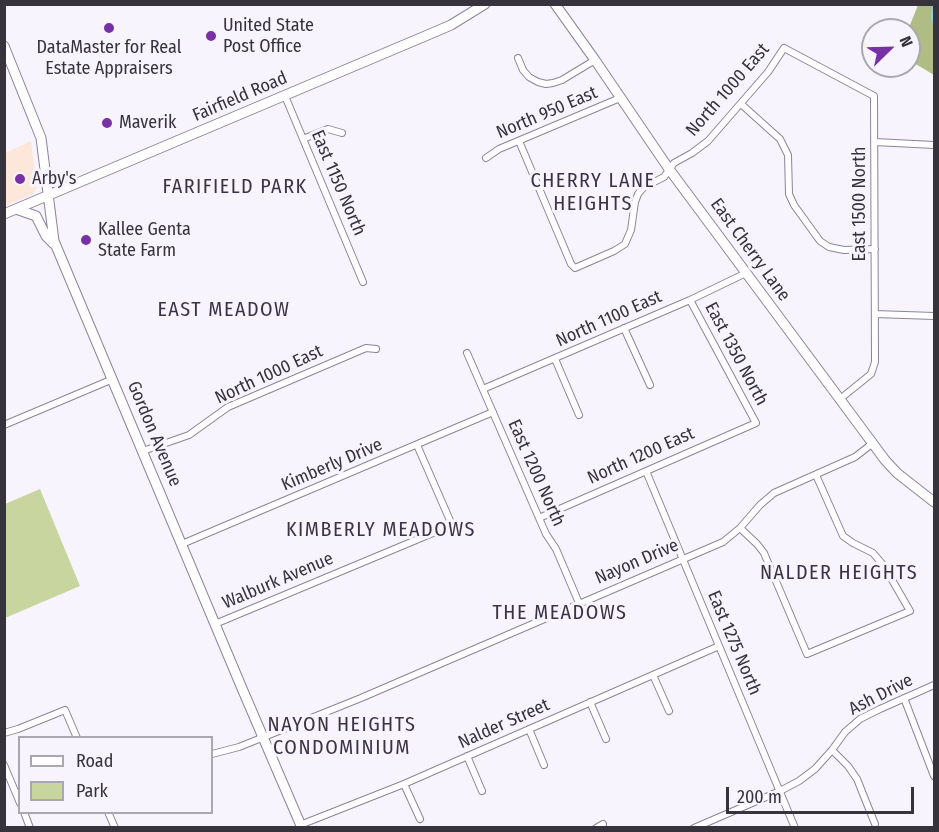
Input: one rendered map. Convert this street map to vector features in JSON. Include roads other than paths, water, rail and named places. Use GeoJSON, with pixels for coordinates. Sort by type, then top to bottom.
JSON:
{"type":"FeatureCollection","features":[{"type":"Feature","properties":{"kind":"main road","name":"Fairfield Road"},"geometry":{"type":"LineString","coordinates":[[4,214],[440,30],[484,4]]}},
{"type":"Feature","properties":{"kind":"main road","name":"East Cherry Lane"},"geometry":{"type":"LineString","coordinates":[[555,4],[669,170],[873,443],[897,473],[934,502]]}},
{"type":"Feature","properties":{"kind":"main road","name":"Gordon Avenue"},"geometry":{"type":"LineString","coordinates":[[4,46],[40,133],[53,235],[57,248],[301,826]]}},
{"type":"Feature","properties":{"kind":"main road"},"geometry":{"type":"LineString","coordinates":[[16,210],[36,216],[46,236],[57,248]]}},
{"type":"Feature","properties":{"kind":"street","name":"North 1000 East"},"geometry":{"type":"LineString","coordinates":[[519,141],[571,264],[575,268],[625,244],[631,230],[634,202],[644,186],[664,177],[674,163],[708,141],[768,72],[784,48]]}},
{"type":"Feature","properties":{"kind":"street","name":"East 1500 North"},"geometry":{"type":"LineString","coordinates":[[784,48],[874,96],[875,362],[871,374],[840,399]]}},
{"type":"Feature","properties":{"kind":"street"},"geometry":{"type":"LineString","coordinates":[[518,58],[523,70],[529,76],[546,84],[562,80],[595,60]]}},
{"type":"Feature","properties":{"kind":"street","name":"East 1150 North"},"geometry":{"type":"LineString","coordinates":[[285,96],[363,282]]}},
{"type":"Feature","properties":{"kind":"street","name":"North 950 East"},"geometry":{"type":"LineString","coordinates":[[486,158],[500,149],[620,98]]}},
{"type":"Feature","properties":{"kind":"street"},"geometry":{"type":"LineString","coordinates":[[741,104],[780,139],[788,155],[789,194],[794,205],[820,241],[829,247],[844,250],[875,249]]}},
{"type":"Feature","properties":{"kind":"street"},"geometry":{"type":"LineString","coordinates":[[303,139],[328,129],[342,133]]}},
{"type":"Feature","properties":{"kind":"street"},"geometry":{"type":"LineString","coordinates":[[875,142],[934,145]]}},
{"type":"Feature","properties":{"kind":"street","name":"North 1100 East"},"geometry":{"type":"LineString","coordinates":[[483,389],[690,300],[746,273]]}},
{"type":"Feature","properties":{"kind":"street","name":"East 1350 North"},"geometry":{"type":"LineString","coordinates":[[690,300],[756,423]]}},
{"type":"Feature","properties":{"kind":"street"},"geometry":{"type":"LineString","coordinates":[[875,314],[934,316]]}},
{"type":"Feature","properties":{"kind":"street"},"geometry":{"type":"LineString","coordinates":[[624,328],[650,385]]}},
{"type":"Feature","properties":{"kind":"street","name":"North 1000 East"},"geometry":{"type":"LineString","coordinates":[[143,451],[189,435],[228,407],[366,348],[376,349]]}},
{"type":"Feature","properties":{"kind":"street","name":"East 1200 North"},"geometry":{"type":"LineString","coordinates":[[468,353],[546,534],[556,549],[579,603]]}},
{"type":"Feature","properties":{"kind":"street"},"geometry":{"type":"LineString","coordinates":[[555,359],[579,415]]}},
{"type":"Feature","properties":{"kind":"street"},"geometry":{"type":"LineString","coordinates":[[4,424],[113,379]]}},
{"type":"Feature","properties":{"kind":"street","name":"Kimberly Drive"},"geometry":{"type":"LineString","coordinates":[[182,544],[493,412]]}},
{"type":"Feature","properties":{"kind":"street","name":"North 1200 East"},"geometry":{"type":"LineString","coordinates":[[539,518],[756,423]]}},
{"type":"Feature","properties":{"kind":"street","name":"Nayon Drive"},"geometry":{"type":"LineString","coordinates":[[213,754],[239,747],[361,698],[723,542],[774,494],[855,457],[873,443]]}},
{"type":"Feature","properties":{"kind":"street","name":"Walburk Avenue"},"geometry":{"type":"LineString","coordinates":[[215,624],[452,525],[417,445]]}},
{"type":"Feature","properties":{"kind":"street","name":"East 1275 North"},"geometry":{"type":"LineString","coordinates":[[646,471],[795,828]]}},
{"type":"Feature","properties":{"kind":"street"},"geometry":{"type":"LineString","coordinates":[[740,528],[764,553],[807,654],[910,611],[884,566],[873,554],[843,536],[816,475]]}},
{"type":"Feature","properties":{"kind":"street","name":"Nalder Street"},"geometry":{"type":"LineString","coordinates":[[301,826],[404,784],[719,646]]}},
{"type":"Feature","properties":{"kind":"street"},"geometry":{"type":"LineString","coordinates":[[653,675],[669,711]]}},
{"type":"Feature","properties":{"kind":"street","name":"Ash Drive"},"geometry":{"type":"LineString","coordinates":[[694,828],[799,781],[815,769],[845,732],[860,719],[934,685]]}},
{"type":"Feature","properties":{"kind":"street"},"geometry":{"type":"LineString","coordinates":[[904,699],[934,776]]}},
{"type":"Feature","properties":{"kind":"street"},"geometry":{"type":"LineString","coordinates":[[590,702],[606,739]]}},
{"type":"Feature","properties":{"kind":"street"},"geometry":{"type":"LineString","coordinates":[[4,733],[65,710],[76,736]]}},
{"type":"Feature","properties":{"kind":"street"},"geometry":{"type":"LineString","coordinates":[[529,729],[544,765]]}},
{"type":"Feature","properties":{"kind":"street"},"geometry":{"type":"LineString","coordinates":[[832,750],[857,779],[875,824]]}},
{"type":"Feature","properties":{"kind":"street"},"geometry":{"type":"LineString","coordinates":[[467,756],[482,791]]}},
{"type":"Feature","properties":{"kind":"street"},"geometry":{"type":"LineString","coordinates":[[4,765],[18,798]]}},
{"type":"Feature","properties":{"kind":"street"},"geometry":{"type":"LineString","coordinates":[[404,784],[420,819]]}},
{"type":"Feature","properties":{"kind":"street"},"geometry":{"type":"LineString","coordinates":[[24,814],[30,828]]}},
{"type":"Feature","properties":{"kind":"street"},"geometry":{"type":"LineString","coordinates":[[108,814],[115,828]]}},
{"type":"Feature","properties":{"kind":"street"},"geometry":{"type":"LineString","coordinates":[[596,828],[603,824]]}},
{"type":"Feature","properties":{"kind":"waterway"},"geometry":{"type":"LineString","coordinates":[[934,4],[932,17],[934,25]]}},
{"type":"Feature","properties":{"kind":"place","name":"DataMaster for Real Estate Appraisers"},"geometry":{"type":"Point","coordinates":[109,28]}},
{"type":"Feature","properties":{"kind":"place","name":"United State Post Office"},"geometry":{"type":"Point","coordinates":[211,36]}},
{"type":"Feature","properties":{"kind":"place","name":"Maverik"},"geometry":{"type":"Point","coordinates":[107,123]}},
{"type":"Feature","properties":{"kind":"place","name":"Arby's"},"geometry":{"type":"Point","coordinates":[20,179]}},
{"type":"Feature","properties":{"kind":"place","name":"Kallee Genta State Farm"},"geometry":{"type":"Point","coordinates":[86,240]}},
{"type":"Feature","properties":{"kind":"district","name":"FARIFIELD PARK"},"geometry":{"type":"Point","coordinates":[235,187]}},
{"type":"Feature","properties":{"kind":"district","name":"CHERRY LANE HEIGHTS"},"geometry":{"type":"Point","coordinates":[593,192]}},
{"type":"Feature","properties":{"kind":"district","name":"EAST MEADOW"},"geometry":{"type":"Point","coordinates":[224,310]}},
{"type":"Feature","properties":{"kind":"district","name":"KIMBERLY MEADOWS"},"geometry":{"type":"Point","coordinates":[381,530]}},
{"type":"Feature","properties":{"kind":"district","name":"NALDER HEIGHTS"},"geometry":{"type":"Point","coordinates":[839,573]}},
{"type":"Feature","properties":{"kind":"district","name":"THE MEADOWS"},"geometry":{"type":"Point","coordinates":[560,613]}},
{"type":"Feature","properties":{"kind":"district","name":"NAYON HEIGHTS CONDOMINIUM"},"geometry":{"type":"Point","coordinates":[342,736]}}]}
